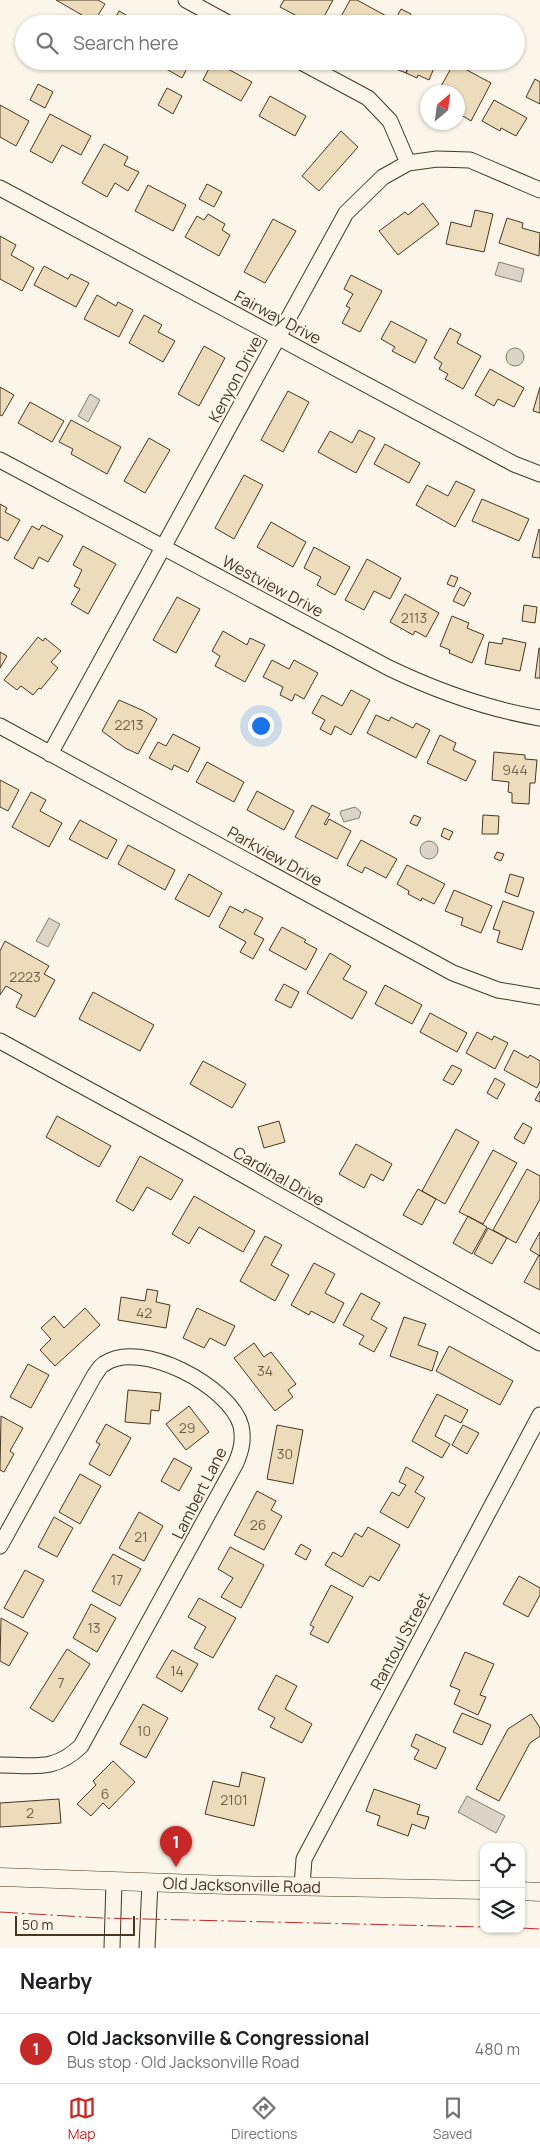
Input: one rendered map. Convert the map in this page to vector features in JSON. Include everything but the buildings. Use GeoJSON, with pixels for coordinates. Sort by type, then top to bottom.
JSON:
{"type":"FeatureCollection","features":[{"type":"Feature","properties":{"kind":"street"},"geometry":{"type":"LineString","coordinates":[[186,0],[214,15]]}},
{"type":"Feature","properties":{"kind":"street"},"geometry":{"type":"LineString","coordinates":[[317,70],[368,98],[390,121],[408,163]]}},
{"type":"Feature","properties":{"kind":"street","name":"Kenyon Drive"},"geometry":{"type":"LineString","coordinates":[[50,754],[346,213],[383,177],[408,163],[437,159],[470,160],[540,190]]}},
{"type":"Feature","properties":{"kind":"street","name":"Fairway Drive"},"geometry":{"type":"LineString","coordinates":[[0,188],[514,464],[540,474]]}},
{"type":"Feature","properties":{"kind":"street","name":"Westview Drive"},"geometry":{"type":"LineString","coordinates":[[0,460],[422,684],[481,705],[540,718]]}},
{"type":"Feature","properties":{"kind":"street","name":"Parkview Drive"},"geometry":{"type":"LineString","coordinates":[[0,726],[453,973],[498,990],[540,997]]}},
{"type":"Feature","properties":{"kind":"street","name":"Cardinal Drive"},"geometry":{"type":"LineString","coordinates":[[0,1041],[192,1146],[540,1343]]}},
{"type":"Feature","properties":{"kind":"street","name":"Lambert Lane"},"geometry":{"type":"LineString","coordinates":[[0,1546],[94,1376],[104,1364],[118,1359],[133,1357],[159,1361],[206,1384],[225,1399],[235,1412],[241,1426],[242,1450],[81,1746],[69,1757],[58,1763],[0,1765]]}},
{"type":"Feature","properties":{"kind":"street","name":"Rantoul Street"},"geometry":{"type":"LineString","coordinates":[[302,1886],[304,1859],[540,1415]]}},
{"type":"Feature","properties":{"kind":"street","name":"Old Jacksonville Road"},"geometry":{"type":"LineString","coordinates":[[0,1877],[480,1890]]}},
{"type":"Feature","properties":{"kind":"street"},"geometry":{"type":"LineString","coordinates":[[112,1948],[114,1881]]}},
{"type":"Feature","properties":{"kind":"street"},"geometry":{"type":"LineString","coordinates":[[147,1948],[150,1882]]}},
{"type":"Feature","properties":{"kind":"street"},"geometry":{"type":"LineString","coordinates":[[525,1891],[540,1892]]}},
{"type":"Feature","properties":{"kind":"shaded area"},"geometry":{"type":"Polygon","coordinates":[[[499,262],[524,269],[521,282],[495,275],[499,262]]]}},
{"type":"Feature","properties":{"kind":"shaded area"},"geometry":{"type":"Polygon","coordinates":[[[515,348],[521,351],[524,357],[521,363],[515,366],[509,363],[506,357],[509,351],[515,348]]]}},
{"type":"Feature","properties":{"kind":"shaded area"},"geometry":{"type":"Polygon","coordinates":[[[90,394],[100,400],[88,422],[78,416],[90,394]]]}},
{"type":"Feature","properties":{"kind":"shaded area"},"geometry":{"type":"Polygon","coordinates":[[[355,807],[361,812],[359,818],[344,822],[341,811],[355,807]]]}},
{"type":"Feature","properties":{"kind":"shaded area"},"geometry":{"type":"Polygon","coordinates":[[[429,841],[435,844],[438,850],[435,856],[429,859],[423,856],[420,850],[423,844],[429,841]]]}},
{"type":"Feature","properties":{"kind":"shaded area"},"geometry":{"type":"Polygon","coordinates":[[[49,918],[60,924],[48,947],[36,941],[49,918]]]}},
{"type":"Feature","properties":{"kind":"shaded area"},"geometry":{"type":"Polygon","coordinates":[[[467,1796],[505,1816],[496,1833],[458,1812],[467,1796]]]}},
{"type":"Feature","properties":{"kind":"power"},"geometry":{"type":"LineString","coordinates":[[0,1912],[102,1918],[480,1927]]}},
{"type":"Feature","properties":{"kind":"power"},"geometry":{"type":"LineString","coordinates":[[525,1928],[540,1929]]}},
{"type":"Feature","properties":{"kind":"place","name":"Old Jacksonville & Congressional"},"geometry":{"type":"Point","coordinates":[176,1867]}}]}
